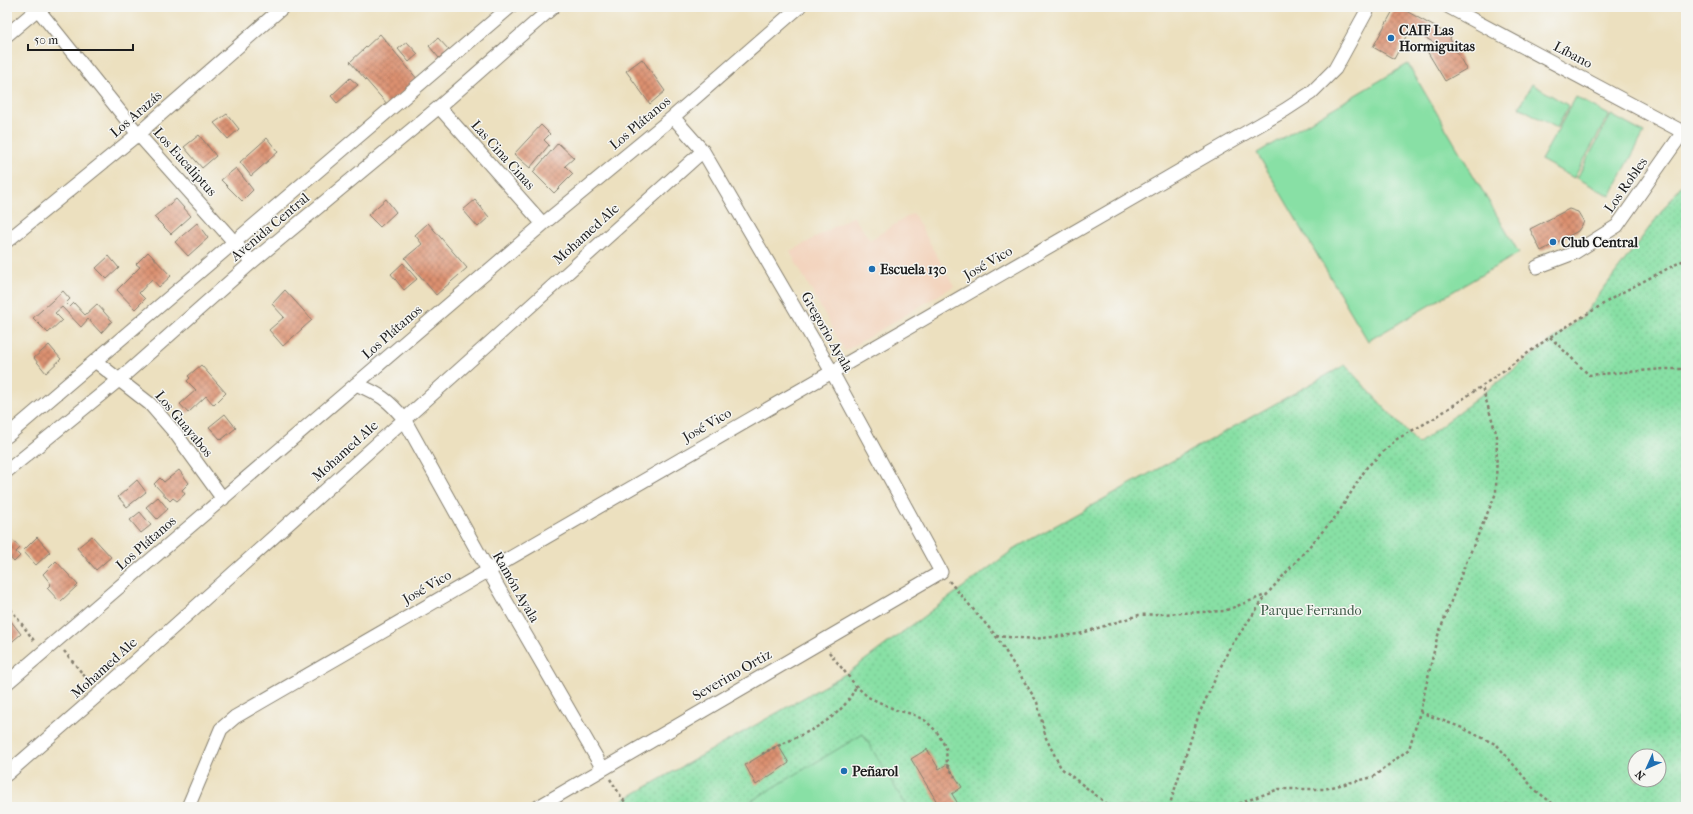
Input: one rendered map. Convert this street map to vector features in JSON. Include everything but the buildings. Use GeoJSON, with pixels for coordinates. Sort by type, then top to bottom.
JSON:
{"type":"FeatureCollection","features":[{"type":"Feature","properties":{"kind":"street","name":"Los Arazás"},"geometry":{"type":"LineString","coordinates":[[7,241],[138,134],[283,7]]}},
{"type":"Feature","properties":{"kind":"street","name":"Avenida Central"},"geometry":{"type":"LineString","coordinates":[[7,436],[510,7]]}},
{"type":"Feature","properties":{"kind":"street","name":"Los Plátanos"},"geometry":{"type":"LineString","coordinates":[[7,683],[44,653],[543,224],[673,117],[799,7]]}},
{"type":"Feature","properties":{"kind":"street","name":"José Vico"},"geometry":{"type":"LineString","coordinates":[[188,807],[221,729],[235,717],[1285,110],[1311,93],[1335,70],[1369,7]]}},
{"type":"Feature","properties":{"kind":"street","name":"Líbano"},"geometry":{"type":"LineString","coordinates":[[1448,7],[1684,131]]}},
{"type":"Feature","properties":{"kind":"street","name":"Los Eucaliptus"},"geometry":{"type":"LineString","coordinates":[[38,8],[138,134],[252,262]]}},
{"type":"Feature","properties":{"kind":"street"},"geometry":{"type":"LineString","coordinates":[[7,35],[38,8]]}},
{"type":"Feature","properties":{"kind":"street","name":"Avenida Central"},"geometry":{"type":"LineString","coordinates":[[7,471],[120,379],[252,262],[439,107],[551,8]]}},
{"type":"Feature","properties":{"kind":"street","name":"Las Cina Cinas"},"geometry":{"type":"LineString","coordinates":[[439,107],[543,224]]}},
{"type":"Feature","properties":{"kind":"street","name":"Gregorio Ayala"},"geometry":{"type":"LineString","coordinates":[[673,117],[703,151],[832,372],[941,572]]}},
{"type":"Feature","properties":{"kind":"street","name":"Los Robles"},"geometry":{"type":"LineString","coordinates":[[1537,267],[1574,252],[1617,226],[1684,131]]}},
{"type":"Feature","properties":{"kind":"street","name":"Mohamed Ale"},"geometry":{"type":"LineString","coordinates":[[7,774],[100,694],[703,151]]}},
{"type":"Feature","properties":{"kind":"street","name":"Los Guayabos"},"geometry":{"type":"LineString","coordinates":[[95,360],[150,404],[176,434],[223,499]]}},
{"type":"Feature","properties":{"kind":"street","name":"Ramón Ayala"},"geometry":{"type":"LineString","coordinates":[[356,384],[376,392],[392,404],[404,419],[488,570],[603,769]]}},
{"type":"Feature","properties":{"kind":"street","name":"Severino Ortiz"},"geometry":{"type":"LineString","coordinates":[[538,807],[941,572]]}},
{"type":"Feature","properties":{"kind":"path"},"geometry":{"type":"LineString","coordinates":[[1169,807],[1199,714],[1229,649],[1268,593],[1337,515],[1367,467],[1397,439],[1433,420],[1550,337],[1620,293],[1686,259]]}},
{"type":"Feature","properties":{"kind":"path"},"geometry":{"type":"LineString","coordinates":[[1550,337],[1589,375],[1663,369],[1686,369]]}},
{"type":"Feature","properties":{"kind":"path"},"geometry":{"type":"LineString","coordinates":[[1234,807],[1238,804],[1279,789],[1324,789],[1373,777],[1409,749],[1420,712],[1436,638],[1496,493],[1497,436],[1482,386]]}},
{"type":"Feature","properties":{"kind":"path"},"geometry":{"type":"LineString","coordinates":[[941,572],[996,636],[1037,702],[1046,738],[1061,768],[1111,807]]}},
{"type":"Feature","properties":{"kind":"path"},"geometry":{"type":"LineString","coordinates":[[996,636],[1034,639],[1079,634],[1139,615],[1189,614],[1224,611],[1268,593]]}},
{"type":"Feature","properties":{"kind":"path"},"geometry":{"type":"LineString","coordinates":[[7,604],[44,653]]}},
{"type":"Feature","properties":{"kind":"path"},"geometry":{"type":"LineString","coordinates":[[57,641],[81,673],[100,694]]}},
{"type":"Feature","properties":{"kind":"path"},"geometry":{"type":"LineString","coordinates":[[822,642],[856,686],[868,697],[896,710],[912,714],[926,721],[937,732],[946,748],[947,764],[955,777]]}},
{"type":"Feature","properties":{"kind":"path"},"geometry":{"type":"LineString","coordinates":[[762,754],[827,721],[842,709],[851,698],[856,686]]}},
{"type":"Feature","properties":{"kind":"path"},"geometry":{"type":"LineString","coordinates":[[1420,712],[1460,727],[1497,745],[1534,789],[1557,807]]}},
{"type":"Feature","properties":{"kind":"path"},"geometry":{"type":"LineString","coordinates":[[603,769],[628,807]]}},
{"type":"Feature","properties":{"kind":"shaded area","name":"Escuela 130"},"geometry":{"type":"Polygon","coordinates":[[[913,213],[954,286],[845,351],[790,252],[853,216],[870,240],[913,213]]]}},
{"type":"Feature","properties":{"kind":"green space"},"geometry":{"type":"Polygon","coordinates":[[[1408,64],[1519,253],[1368,341],[1257,153],[1408,64]]]}},
{"type":"Feature","properties":{"kind":"green space"},"geometry":{"type":"Polygon","coordinates":[[[1532,84],[1569,106],[1557,128],[1519,107],[1532,84]]]}},
{"type":"Feature","properties":{"kind":"green space"},"geometry":{"type":"Polygon","coordinates":[[[1576,97],[1609,115],[1574,178],[1541,160],[1576,97]]]}},
{"type":"Feature","properties":{"kind":"green space"},"geometry":{"type":"Polygon","coordinates":[[[1611,115],[1644,133],[1610,196],[1577,178],[1611,115]]]}},
{"type":"Feature","properties":{"kind":"green space","name":"Parque Ferrando"},"geometry":{"type":"Polygon","coordinates":[[[1686,179],[1686,807],[611,807],[849,672],[1017,547],[1345,365],[1418,444],[1583,316],[1686,179]]]}},
{"type":"Feature","properties":{"kind":"green space","name":"Peñarol"},"geometry":{"type":"Polygon","coordinates":[[[863,734],[907,807],[741,807],[863,734]]]}},
{"type":"Feature","properties":{"kind":"place","name":"CAIF Las Hormiguitas"},"geometry":{"type":"Point","coordinates":[1391,38]}},
{"type":"Feature","properties":{"kind":"place","name":"Club Central"},"geometry":{"type":"Point","coordinates":[1553,242]}},
{"type":"Feature","properties":{"kind":"place","name":"Escuela 130"},"geometry":{"type":"Point","coordinates":[872,269]}},
{"type":"Feature","properties":{"kind":"place","name":"Peñarol"},"geometry":{"type":"Point","coordinates":[844,771]}}]}
